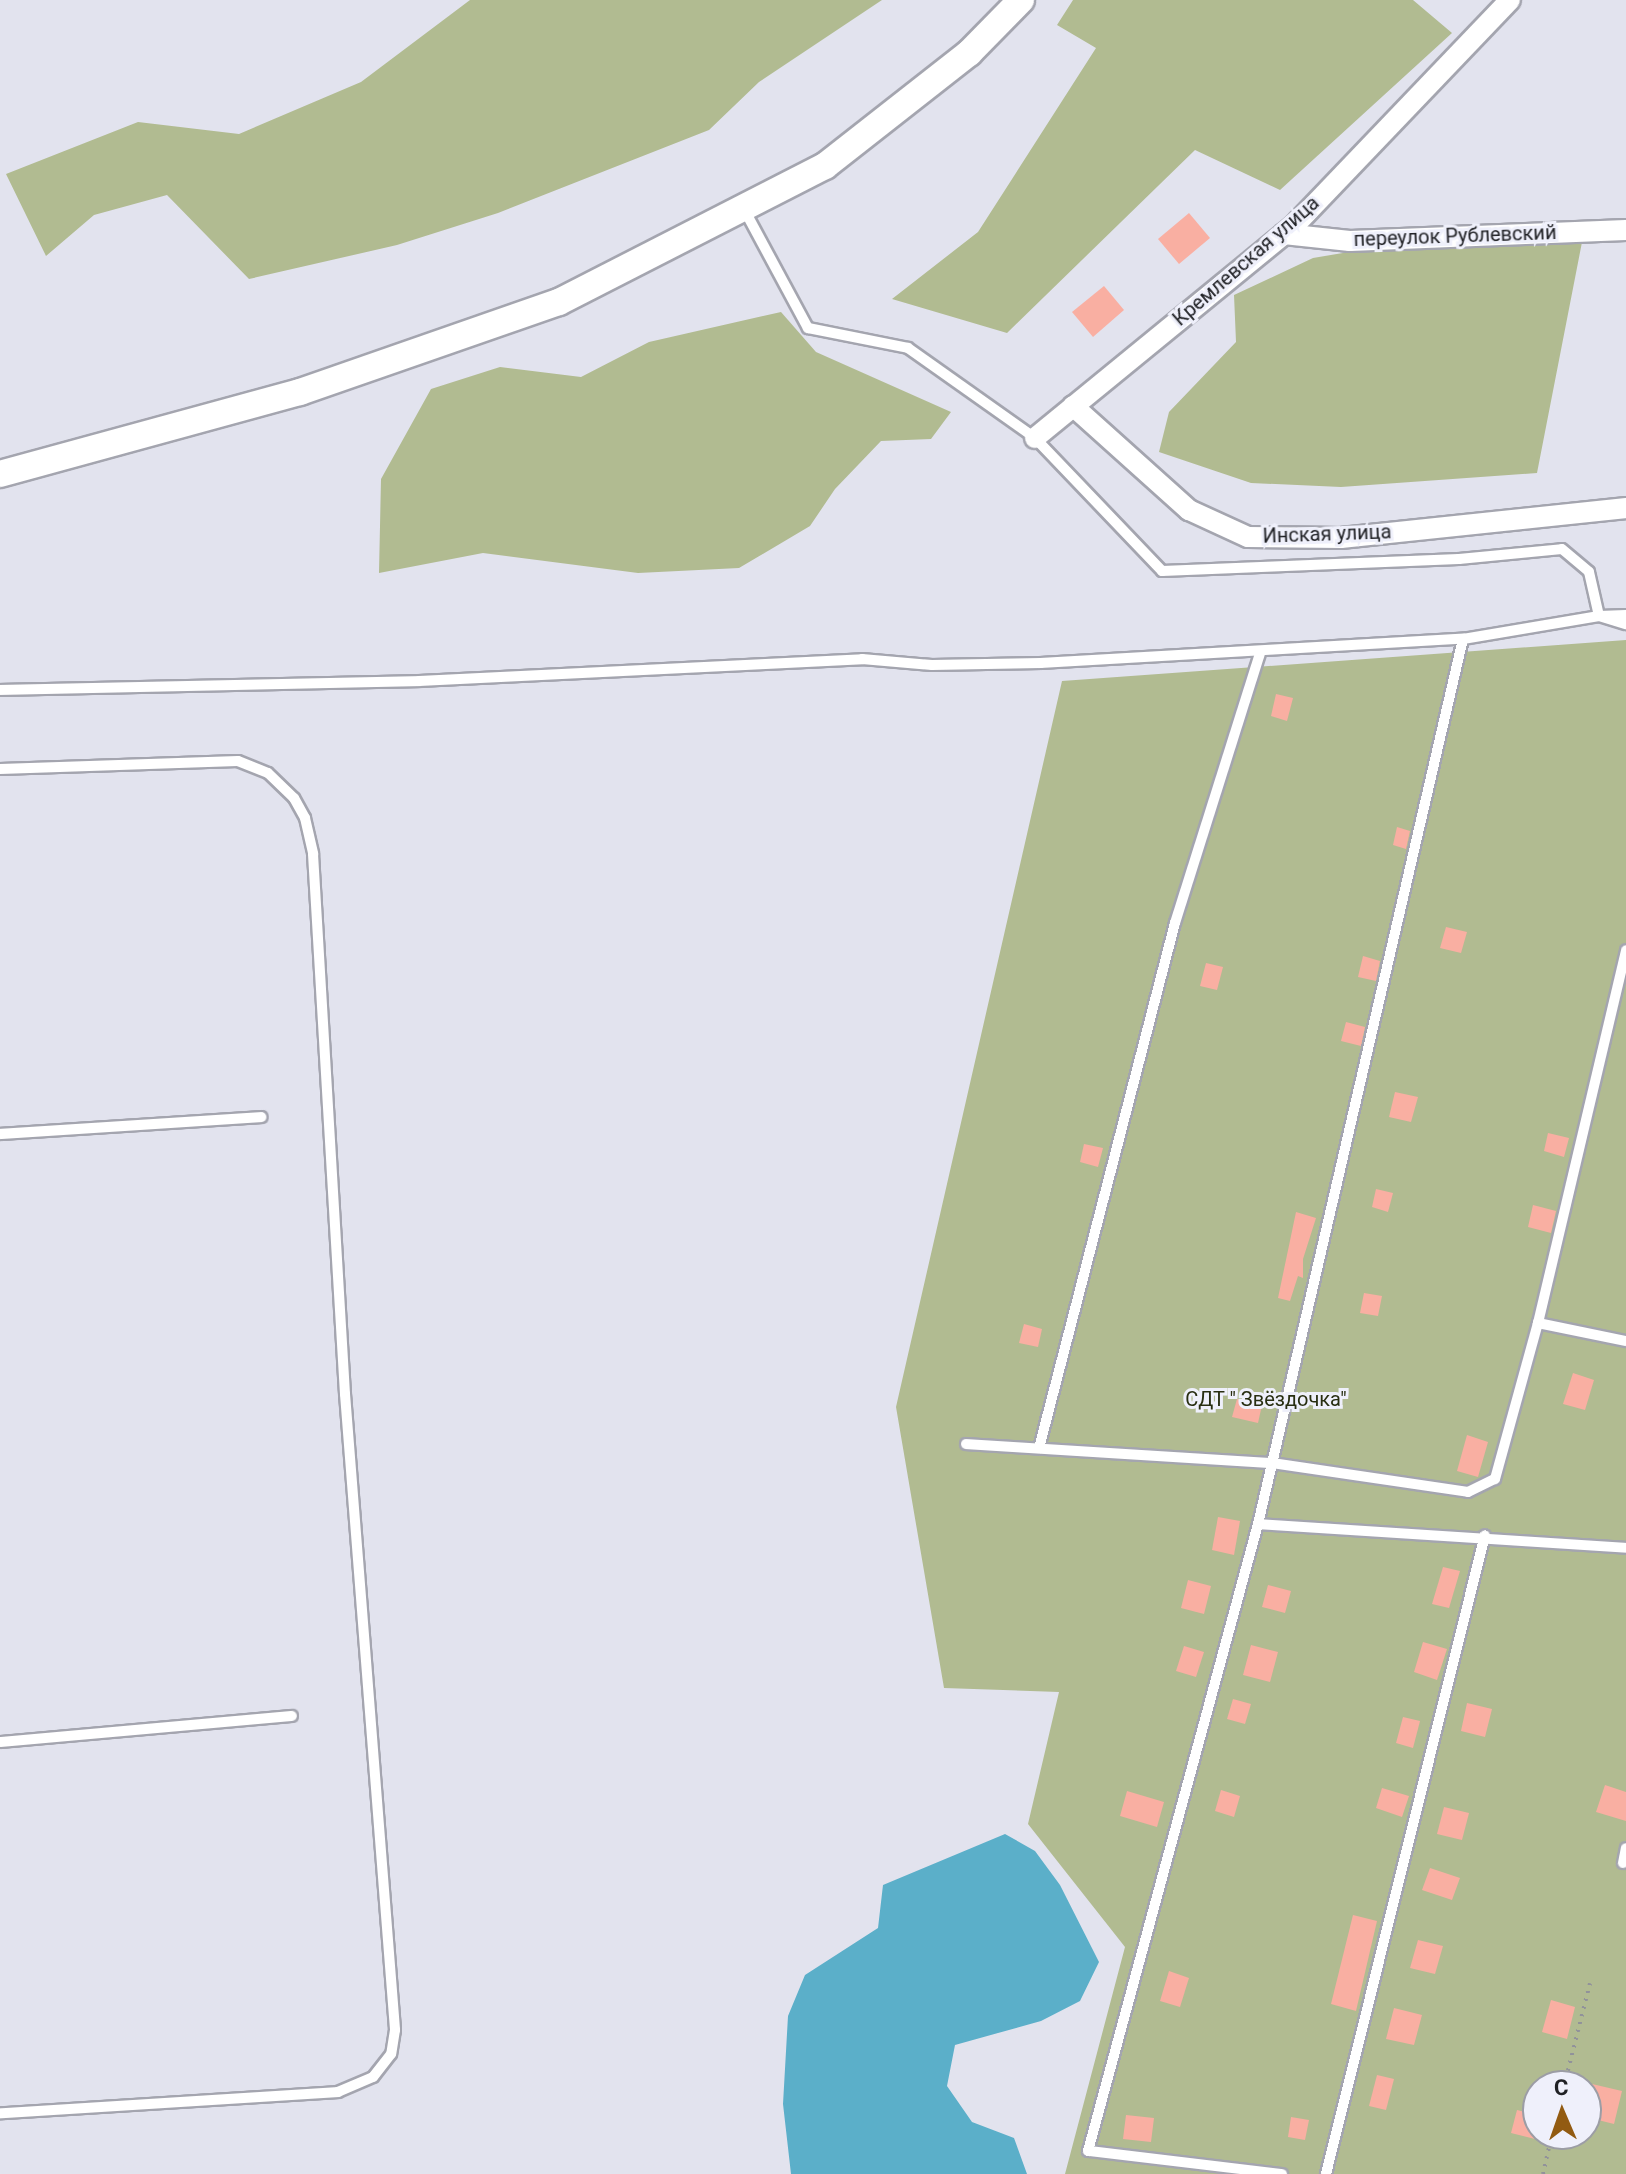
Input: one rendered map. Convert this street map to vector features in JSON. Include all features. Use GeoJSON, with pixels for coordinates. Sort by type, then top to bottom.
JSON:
{"type":"FeatureCollection","features":[{"type":"Feature","properties":{"kind":"street"},"geometry":{"type":"LineString","coordinates":[[0,474],[300,392],[545,307],[745,211],[825,166],[969,53],[1021,0]]}},
{"type":"Feature","properties":{"kind":"street","name":"Кремлевская улица"},"geometry":{"type":"LineString","coordinates":[[1035,438],[1284,234],[1510,0]]}},
{"type":"Feature","properties":{"kind":"street","name":"переулок Рублевский"},"geometry":{"type":"LineString","coordinates":[[1284,234],[1350,241],[1626,230]]}},
{"type":"Feature","properties":{"kind":"street","name":"Инская улица"},"geometry":{"type":"LineString","coordinates":[[1073,406],[1189,510],[1248,537],[1341,538],[1626,508]]}},
{"type":"Feature","properties":{"kind":"lane"},"geometry":{"type":"LineString","coordinates":[[745,211],[808,328],[908,348],[1035,438],[1162,571],[1459,559],[1562,549],[1589,572],[1599,616]]}},
{"type":"Feature","properties":{"kind":"lane"},"geometry":{"type":"LineString","coordinates":[[0,690],[419,681],[862,659],[948,665],[1260,654],[1463,639],[1599,616],[1626,615]]}},
{"type":"Feature","properties":{"kind":"lane"},"geometry":{"type":"LineString","coordinates":[[1599,616],[1626,624]]}},
{"type":"Feature","properties":{"kind":"lane"},"geometry":{"type":"LineString","coordinates":[[1282,2174],[1088,2151],[1258,1524],[1463,639]]}},
{"type":"Feature","properties":{"kind":"lane"},"geometry":{"type":"LineString","coordinates":[[1039,1448],[1175,923],[1260,654]]}},
{"type":"Feature","properties":{"kind":"lane"},"geometry":{"type":"LineString","coordinates":[[0,769],[238,761],[268,773],[305,818],[313,854],[345,1394],[395,2030],[391,2054],[373,2077],[338,2092],[0,2113]]}},
{"type":"Feature","properties":{"kind":"lane"},"geometry":{"type":"LineString","coordinates":[[966,1444],[1272,1463],[1468,1492],[1495,1479],[1538,1323],[1626,950]]}},
{"type":"Feature","properties":{"kind":"lane"},"geometry":{"type":"LineString","coordinates":[[1613,1007],[1626,1010]]}},
{"type":"Feature","properties":{"kind":"lane"},"geometry":{"type":"LineString","coordinates":[[0,1134],[261,1117]]}},
{"type":"Feature","properties":{"kind":"lane"},"geometry":{"type":"LineString","coordinates":[[1538,1323],[1626,1341]]}},
{"type":"Feature","properties":{"kind":"lane"},"geometry":{"type":"LineString","coordinates":[[1258,1524],[1485,1535],[1626,1548]]}},
{"type":"Feature","properties":{"kind":"lane"},"geometry":{"type":"LineString","coordinates":[[1326,2174],[1485,1535]]}},
{"type":"Feature","properties":{"kind":"lane"},"geometry":{"type":"LineString","coordinates":[[0,1742],[292,1716]]}},
{"type":"Feature","properties":{"kind":"lane"},"geometry":{"type":"LineString","coordinates":[[1623,1863],[1626,1848]]}},
{"type":"Feature","properties":{"kind":"path"},"geometry":{"type":"LineString","coordinates":[[1568,2070],[1590,1983]]}},
{"type":"Feature","properties":{"kind":"path"},"geometry":{"type":"LineString","coordinates":[[1543,2174],[1548,2150]]}},
{"type":"Feature","properties":{"kind":"green space"},"geometry":{"type":"Polygon","coordinates":[[[470,0],[882,0],[759,82],[709,130],[498,213],[397,245],[249,279],[167,195],[94,215],[46,256],[6,174],[138,122],[239,134],[361,82],[470,0]]]}},
{"type":"Feature","properties":{"kind":"green space"},"geometry":{"type":"Polygon","coordinates":[[[1073,0],[1413,0],[1452,33],[1280,190],[1195,150],[1007,333],[892,299],[978,232],[1096,48],[1057,25],[1073,0]]]}},
{"type":"Feature","properties":{"kind":"green space"},"geometry":{"type":"Polygon","coordinates":[[[1438,237],[1583,237],[1537,473],[1341,487],[1251,483],[1159,452],[1169,412],[1236,342],[1234,295],[1313,258],[1438,237]]]}},
{"type":"Feature","properties":{"kind":"green space"},"geometry":{"type":"Polygon","coordinates":[[[781,312],[816,352],[951,412],[931,439],[881,441],[835,489],[810,526],[739,568],[638,573],[483,553],[379,573],[381,479],[431,389],[500,367],[581,377],[649,342],[781,312]]]}},
{"type":"Feature","properties":{"kind":"green space","name":"СДТ \" Звёздочка\""},"geometry":{"type":"Polygon","coordinates":[[[1626,640],[1626,2174],[1065,2174],[1125,1947],[1028,1824],[1059,1692],[944,1688],[896,1407],[1062,681],[1626,640]]]}},
{"type":"Feature","properties":{"kind":"water"},"geometry":{"type":"Polygon","coordinates":[[[1005,1834],[1035,1851],[1060,1885],[1099,1962],[1080,2001],[1041,2021],[955,2045],[947,2086],[972,2122],[1014,2138],[1027,2174],[791,2174],[783,2104],[788,2016],[805,1975],[878,1928],[883,1885],[1005,1834]]]}},
{"type":"Feature","properties":{"kind":"building"},"geometry":{"type":"Polygon","coordinates":[[[1189,213],[1210,238],[1179,264],[1158,239],[1189,213]]]}},
{"type":"Feature","properties":{"kind":"building"},"geometry":{"type":"Polygon","coordinates":[[[1104,286],[1124,310],[1093,337],[1072,312],[1104,286]]]}},
{"type":"Feature","properties":{"kind":"building"},"geometry":{"type":"Polygon","coordinates":[[[1276,694],[1293,698],[1287,721],[1271,716],[1276,694]]]}},
{"type":"Feature","properties":{"kind":"building"},"geometry":{"type":"Polygon","coordinates":[[[1397,827],[1410,831],[1406,849],[1393,845],[1397,827]]]}},
{"type":"Feature","properties":{"kind":"building"},"geometry":{"type":"Polygon","coordinates":[[[1446,927],[1467,932],[1461,953],[1440,948],[1446,927]]]}},
{"type":"Feature","properties":{"kind":"building"},"geometry":{"type":"Polygon","coordinates":[[[1363,956],[1380,961],[1376,981],[1358,977],[1363,956]]]}},
{"type":"Feature","properties":{"kind":"building"},"geometry":{"type":"Polygon","coordinates":[[[1206,963],[1223,967],[1217,990],[1200,986],[1206,963]]]}},
{"type":"Feature","properties":{"kind":"building"},"geometry":{"type":"Polygon","coordinates":[[[1346,1022],[1365,1027],[1361,1046],[1341,1041],[1346,1022]]]}},
{"type":"Feature","properties":{"kind":"building"},"geometry":{"type":"Polygon","coordinates":[[[1395,1092],[1418,1097],[1411,1122],[1389,1117],[1395,1092]]]}},
{"type":"Feature","properties":{"kind":"building"},"geometry":{"type":"Polygon","coordinates":[[[1548,1133],[1569,1138],[1564,1157],[1544,1151],[1548,1133]]]}},
{"type":"Feature","properties":{"kind":"building"},"geometry":{"type":"Polygon","coordinates":[[[1084,1144],[1103,1148],[1098,1167],[1080,1162],[1084,1144]]]}},
{"type":"Feature","properties":{"kind":"building"},"geometry":{"type":"Polygon","coordinates":[[[1376,1189],[1393,1193],[1388,1212],[1372,1207],[1376,1189]]]}},
{"type":"Feature","properties":{"kind":"building"},"geometry":{"type":"Polygon","coordinates":[[[1533,1205],[1556,1211],[1551,1233],[1528,1227],[1533,1205]]]}},
{"type":"Feature","properties":{"kind":"building"},"geometry":{"type":"Polygon","coordinates":[[[1296,1212],[1316,1218],[1303,1259],[1303,1278],[1298,1276],[1290,1301],[1278,1298],[1296,1212]]]}},
{"type":"Feature","properties":{"kind":"building"},"geometry":{"type":"Polygon","coordinates":[[[1364,1293],[1382,1296],[1378,1316],[1360,1313],[1364,1293]]]}},
{"type":"Feature","properties":{"kind":"building"},"geometry":{"type":"Polygon","coordinates":[[[1024,1324],[1042,1329],[1038,1347],[1019,1343],[1024,1324]]]}},
{"type":"Feature","properties":{"kind":"building"},"geometry":{"type":"Polygon","coordinates":[[[1573,1373],[1594,1380],[1585,1410],[1563,1404],[1573,1373]]]}},
{"type":"Feature","properties":{"kind":"building"},"geometry":{"type":"Polygon","coordinates":[[[1237,1399],[1262,1405],[1258,1423],[1232,1417],[1237,1399]]]}},
{"type":"Feature","properties":{"kind":"building"},"geometry":{"type":"Polygon","coordinates":[[[1467,1435],[1488,1442],[1478,1477],[1457,1471],[1467,1435]]]}},
{"type":"Feature","properties":{"kind":"building"},"geometry":{"type":"Polygon","coordinates":[[[1218,1517],[1240,1521],[1234,1555],[1212,1550],[1218,1517]]]}},
{"type":"Feature","properties":{"kind":"building"},"geometry":{"type":"Polygon","coordinates":[[[1443,1567],[1460,1571],[1449,1608],[1432,1604],[1443,1567]]]}},
{"type":"Feature","properties":{"kind":"building"},"geometry":{"type":"Polygon","coordinates":[[[1188,1580],[1211,1586],[1204,1614],[1181,1608],[1188,1580]]]}},
{"type":"Feature","properties":{"kind":"building"},"geometry":{"type":"Polygon","coordinates":[[[1268,1585],[1291,1591],[1285,1613],[1262,1607],[1268,1585]]]}},
{"type":"Feature","properties":{"kind":"building"},"geometry":{"type":"Polygon","coordinates":[[[1423,1642],[1447,1649],[1437,1680],[1414,1672],[1423,1642]]]}},
{"type":"Feature","properties":{"kind":"building"},"geometry":{"type":"Polygon","coordinates":[[[1251,1645],[1278,1652],[1270,1682],[1243,1675],[1251,1645]]]}},
{"type":"Feature","properties":{"kind":"building"},"geometry":{"type":"Polygon","coordinates":[[[1184,1646],[1204,1652],[1196,1677],[1176,1671],[1184,1646]]]}},
{"type":"Feature","properties":{"kind":"building"},"geometry":{"type":"Polygon","coordinates":[[[1233,1699],[1251,1704],[1245,1724],[1227,1719],[1233,1699]]]}},
{"type":"Feature","properties":{"kind":"building"},"geometry":{"type":"Polygon","coordinates":[[[1467,1703],[1492,1709],[1485,1737],[1461,1731],[1467,1703]]]}},
{"type":"Feature","properties":{"kind":"building"},"geometry":{"type":"Polygon","coordinates":[[[1403,1717],[1420,1721],[1413,1748],[1396,1743],[1403,1717]]]}},
{"type":"Feature","properties":{"kind":"building"},"geometry":{"type":"Polygon","coordinates":[[[1605,1785],[1626,1792],[1626,1821],[1596,1812],[1605,1785]]]}},
{"type":"Feature","properties":{"kind":"building"},"geometry":{"type":"Polygon","coordinates":[[[1382,1788],[1409,1796],[1402,1817],[1376,1808],[1382,1788]]]}},
{"type":"Feature","properties":{"kind":"building"},"geometry":{"type":"Polygon","coordinates":[[[1221,1790],[1240,1796],[1234,1817],[1215,1811],[1221,1790]]]}},
{"type":"Feature","properties":{"kind":"building"},"geometry":{"type":"Polygon","coordinates":[[[1127,1791],[1164,1802],[1157,1827],[1120,1816],[1127,1791]]]}},
{"type":"Feature","properties":{"kind":"building"},"geometry":{"type":"Polygon","coordinates":[[[1444,1807],[1469,1813],[1462,1840],[1437,1834],[1444,1807]]]}},
{"type":"Feature","properties":{"kind":"building"},"geometry":{"type":"Polygon","coordinates":[[[1430,1868],[1460,1878],[1452,1900],[1422,1890],[1430,1868]]]}},
{"type":"Feature","properties":{"kind":"building"},"geometry":{"type":"Polygon","coordinates":[[[1353,1915],[1377,1921],[1356,2011],[1331,2004],[1353,1915]]]}},
{"type":"Feature","properties":{"kind":"building"},"geometry":{"type":"Polygon","coordinates":[[[1418,1940],[1443,1946],[1435,1974],[1410,1968],[1418,1940]]]}},
{"type":"Feature","properties":{"kind":"building"},"geometry":{"type":"Polygon","coordinates":[[[1169,1971],[1189,1978],[1180,2007],[1160,2001],[1169,1971]]]}},
{"type":"Feature","properties":{"kind":"building"},"geometry":{"type":"Polygon","coordinates":[[[1551,2000],[1575,2007],[1567,2039],[1542,2032],[1551,2000]]]}},
{"type":"Feature","properties":{"kind":"building"},"geometry":{"type":"Polygon","coordinates":[[[1394,2008],[1422,2015],[1414,2045],[1386,2039],[1394,2008]]]}},
{"type":"Feature","properties":{"kind":"building"},"geometry":{"type":"Polygon","coordinates":[[[1377,2075],[1394,2079],[1386,2110],[1369,2106],[1377,2075]]]}},
{"type":"Feature","properties":{"kind":"building"},"geometry":{"type":"Polygon","coordinates":[[[1602,2086],[1622,2091],[1614,2124],[1602,2121],[1602,2086]]]}},
{"type":"Feature","properties":{"kind":"building"},"geometry":{"type":"Polygon","coordinates":[[[1517,2110],[1522,2111],[1522,2136],[1511,2133],[1517,2110]]]}},
{"type":"Feature","properties":{"kind":"building"},"geometry":{"type":"Polygon","coordinates":[[[1126,2115],[1154,2118],[1151,2142],[1123,2139],[1126,2115]]]}},
{"type":"Feature","properties":{"kind":"building"},"geometry":{"type":"Polygon","coordinates":[[[1291,2117],[1309,2120],[1305,2140],[1288,2137],[1291,2117]]]}}]}
